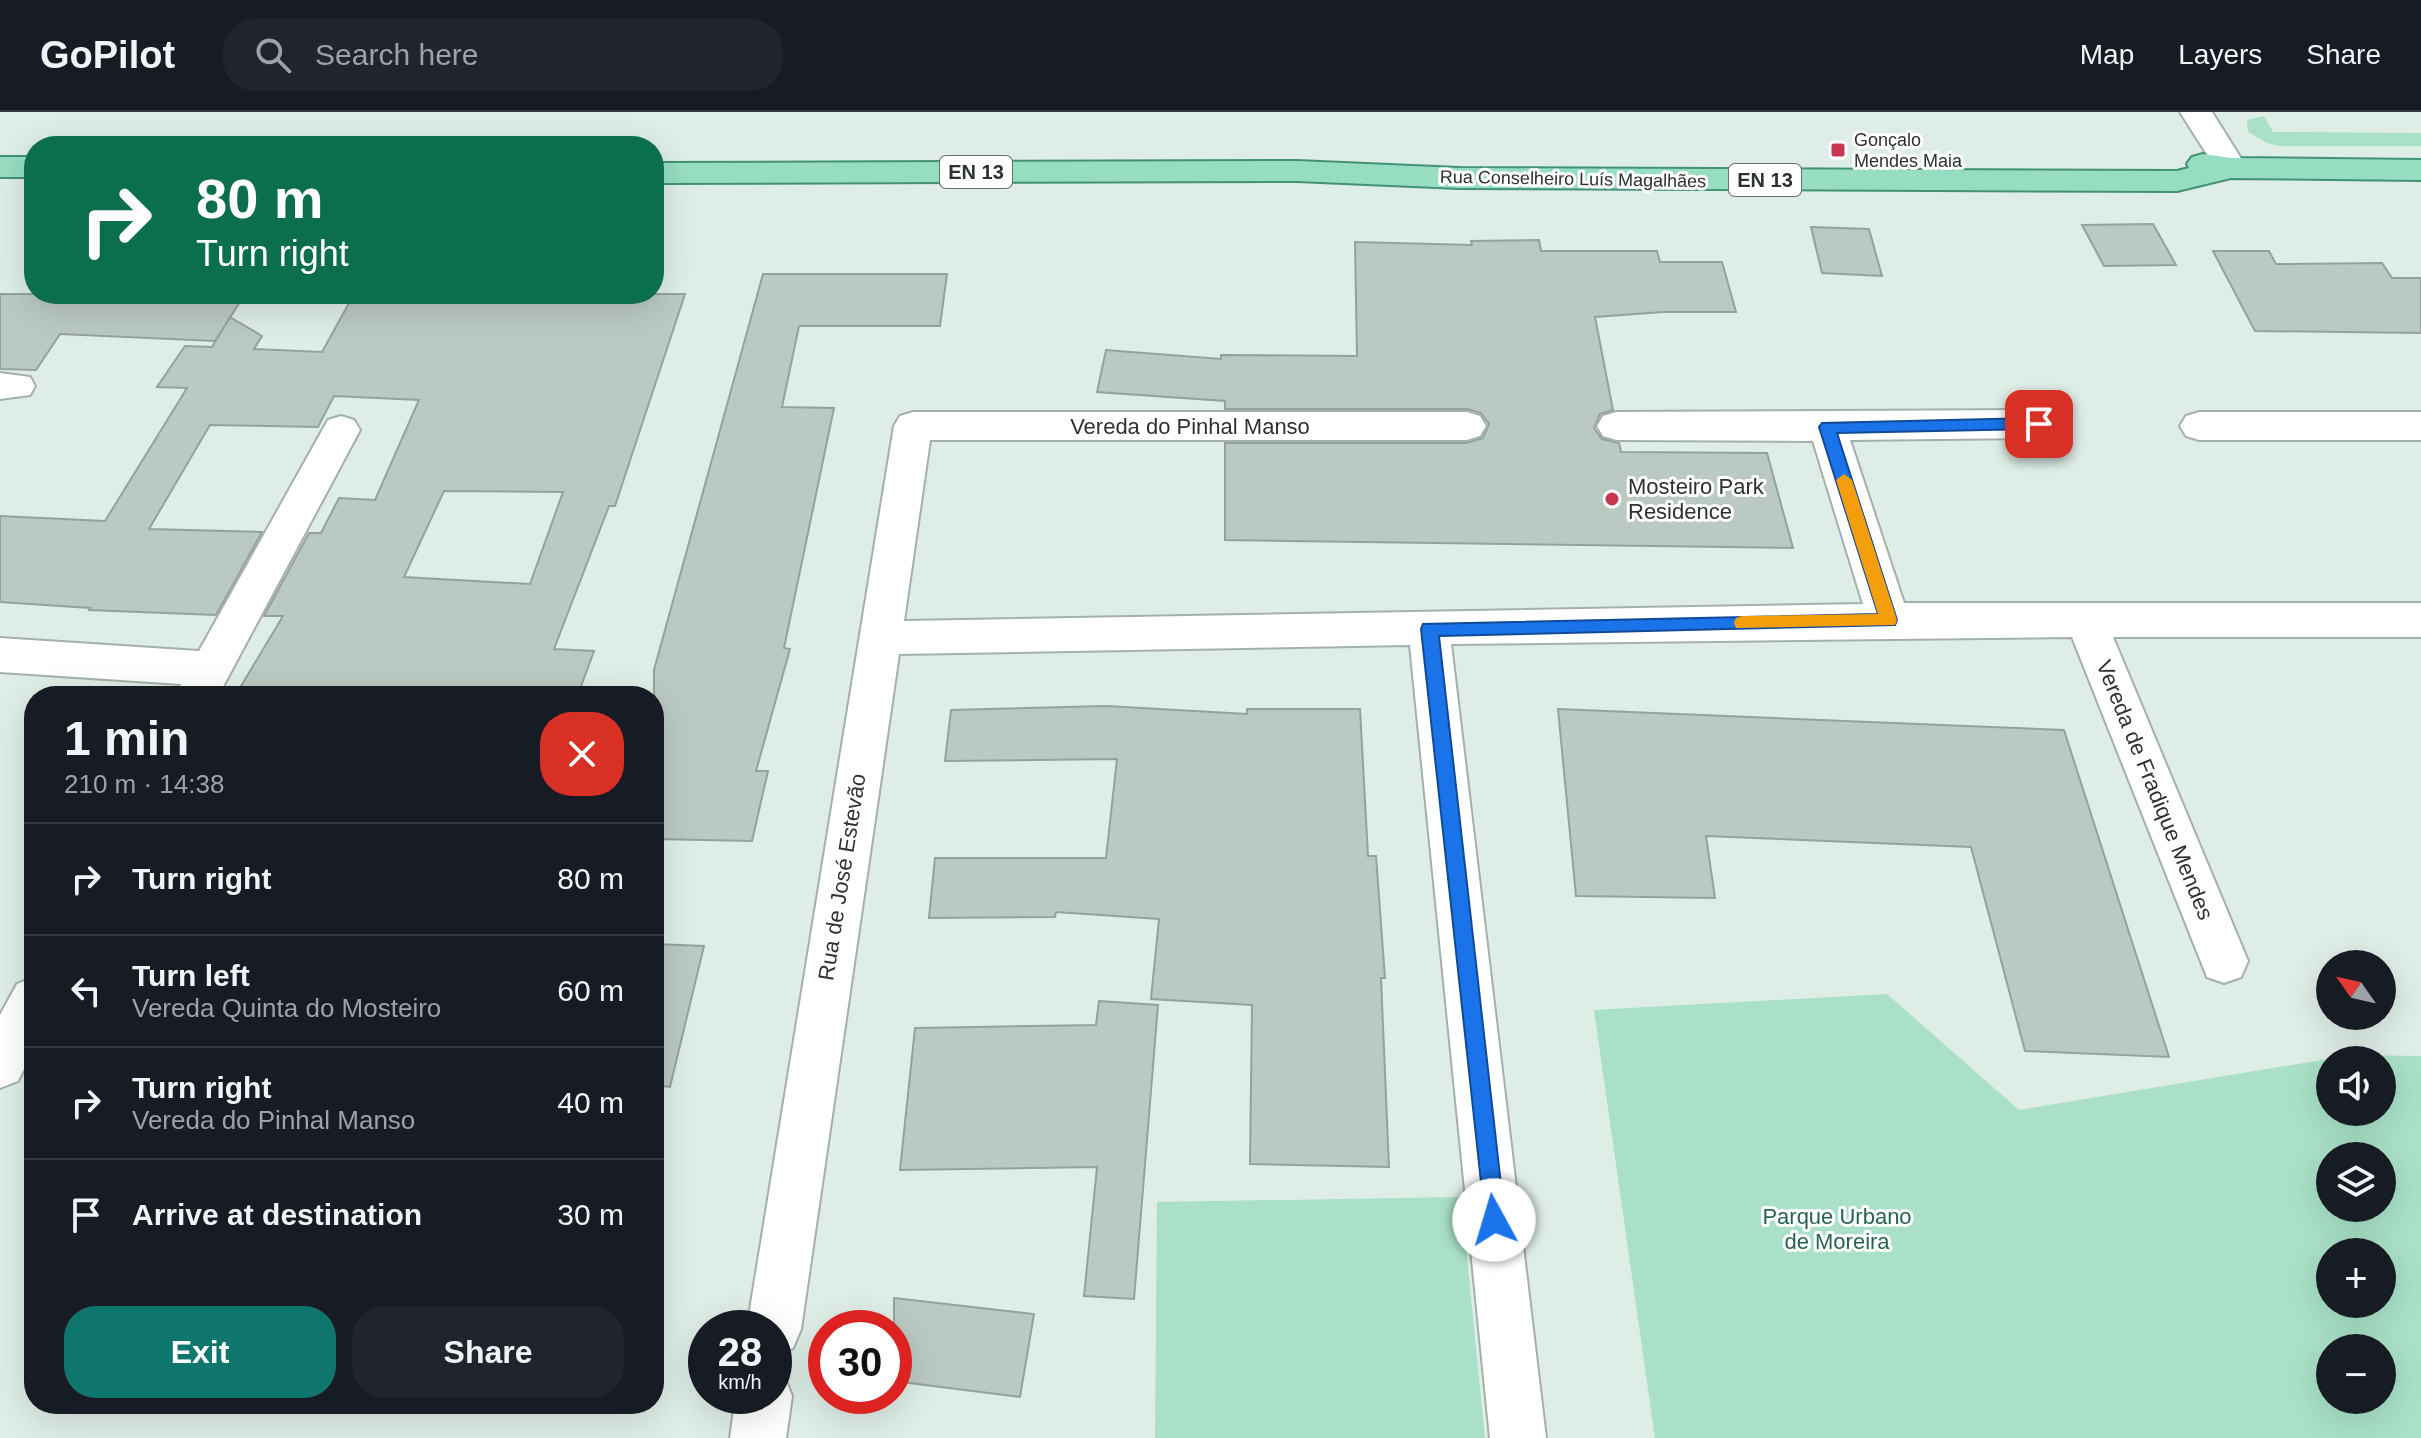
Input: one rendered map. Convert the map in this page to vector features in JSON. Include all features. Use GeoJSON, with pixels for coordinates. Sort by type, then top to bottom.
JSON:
{"type":"FeatureCollection","features":[{"type":"Feature","properties":{"kind":"main road"},"geometry":{"type":"LineString","coordinates":[[0,167],[24,167]]}},
{"type":"Feature","properties":{"kind":"main road","name":"Rua Conselheiro Luís Magalhães"},"geometry":{"type":"LineString","coordinates":[[664,173],[1297,171],[1459,178],[2177,181],[2231,168],[2421,170]]}},
{"type":"Feature","properties":{"kind":"street"},"geometry":{"type":"LineString","coordinates":[[2196,112],[2231,168]]}},
{"type":"Feature","properties":{"kind":"street"},"geometry":{"type":"LineString","coordinates":[[1616,426],[2039,424]]}},
{"type":"Feature","properties":{"kind":"street","name":"Vereda do Pinhal Manso"},"geometry":{"type":"LineString","coordinates":[[913,426],[1467,426]]}},
{"type":"Feature","properties":{"kind":"street","name":"Rua de José Estevão"},"geometry":{"type":"LineString","coordinates":[[777,1310],[913,426]]}},
{"type":"Feature","properties":{"kind":"street"},"geometry":{"type":"LineString","coordinates":[[2199,426],[2421,426]]}},
{"type":"Feature","properties":{"kind":"street"},"geometry":{"type":"LineString","coordinates":[[1827,427],[1889,620]]}},
{"type":"Feature","properties":{"kind":"street"},"geometry":{"type":"LineString","coordinates":[[0,655],[203,682],[341,430]]}},
{"type":"Feature","properties":{"kind":"street","name":"Vereda de Fradique Mendes"},"geometry":{"type":"LineString","coordinates":[[2085,618],[2224,961]]}},
{"type":"Feature","properties":{"kind":"street"},"geometry":{"type":"LineString","coordinates":[[878,638],[1889,620],[2421,620]]}},
{"type":"Feature","properties":{"kind":"street"},"geometry":{"type":"LineString","coordinates":[[1429,629],[1518,1438]]}},
{"type":"Feature","properties":{"kind":"street"},"geometry":{"type":"LineString","coordinates":[[0,1064],[24,1019]]}},
{"type":"Feature","properties":{"kind":"street"},"geometry":{"type":"LineString","coordinates":[[758,1438],[761,1414]]}},
{"type":"Feature","properties":{"kind":"green space"},"geometry":{"type":"Polygon","coordinates":[[[2264,116],[2273,132],[2421,133],[2421,146],[2280,146],[2267,143],[2248,132],[2247,120],[2264,116]]]}},
{"type":"Feature","properties":{"kind":"green space","name":"Parque Urbano de Moreira"},"geometry":{"type":"Polygon","coordinates":[[[1887,994],[2019,1110],[2316,1061],[2316,1126],[2396,1126],[2396,1056],[2421,1056],[2421,1438],[1655,1438],[1594,1010],[1887,994]]]}},
{"type":"Feature","properties":{"kind":"green space"},"geometry":{"type":"Polygon","coordinates":[[[1461,1197],[1485,1438],[1155,1438],[1157,1202],[1461,1197]]]}},
{"type":"Feature","properties":{"kind":"building"},"geometry":{"type":"Polygon","coordinates":[[[2153,224],[2176,265],[2104,266],[2082,225],[2153,224]]]}},
{"type":"Feature","properties":{"kind":"building"},"geometry":{"type":"Polygon","coordinates":[[[1811,227],[1869,229],[1882,276],[1822,273],[1811,227]]]}},
{"type":"Feature","properties":{"kind":"building"},"geometry":{"type":"Polygon","coordinates":[[[1539,240],[1541,251],[1657,251],[1660,262],[1722,262],[1736,312],[1663,312],[1595,317],[1613,410],[1600,414],[1594,428],[1602,439],[1619,443],[1621,452],[1767,453],[1793,548],[1225,540],[1225,443],[1467,443],[1483,438],[1489,424],[1481,413],[1467,409],[1225,409],[1225,401],[1097,392],[1106,350],[1221,359],[1221,355],[1357,356],[1355,242],[1472,245],[1471,241],[1539,240]]]}},
{"type":"Feature","properties":{"kind":"building"},"geometry":{"type":"Polygon","coordinates":[[[2213,251],[2269,251],[2276,264],[2382,263],[2392,278],[2421,278],[2421,333],[2255,331],[2213,251]]]}},
{"type":"Feature","properties":{"kind":"building"},"geometry":{"type":"Polygon","coordinates":[[[763,274],[947,274],[940,326],[799,326],[782,407],[834,408],[784,648],[790,649],[756,771],[768,771],[752,841],[664,839],[664,686],[654,686],[654,670],[763,274]]]}},
{"type":"Feature","properties":{"kind":"building"},"geometry":{"type":"Polygon","coordinates":[[[0,294],[24,294],[24,304],[239,304],[215,341],[60,334],[36,370],[0,369],[0,294]]]}},
{"type":"Feature","properties":{"kind":"building"},"geometry":{"type":"Polygon","coordinates":[[[664,294],[685,294],[615,506],[609,506],[554,649],[594,651],[581,686],[241,686],[283,616],[264,616],[309,533],[321,533],[339,498],[375,500],[419,400],[334,396],[318,427],[210,425],[149,529],[262,532],[216,615],[89,610],[0,602],[0,516],[105,521],[187,388],[157,387],[185,346],[212,347],[230,317],[262,336],[254,349],[322,352],[348,304],[664,304],[664,294]],[[444,491],[404,577],[530,584],[563,492],[444,491]]]}},
{"type":"Feature","properties":{"kind":"building"},"geometry":{"type":"Polygon","coordinates":[[[1106,706],[1247,714],[1247,709],[1360,709],[1368,856],[1376,856],[1385,978],[1381,978],[1389,1167],[1250,1164],[1252,1005],[1151,999],[1159,919],[1056,912],[1055,917],[929,918],[935,858],[1106,858],[1117,759],[945,761],[951,710],[1106,706]]]}},
{"type":"Feature","properties":{"kind":"building"},"geometry":{"type":"Polygon","coordinates":[[[1558,709],[2064,730],[2169,1057],[2025,1051],[1971,847],[1706,836],[1715,898],[1576,896],[1558,709]]]}},
{"type":"Feature","properties":{"kind":"building"},"geometry":{"type":"Polygon","coordinates":[[[664,944],[704,946],[670,1087],[664,1086],[664,944]]]}},
{"type":"Feature","properties":{"kind":"building"},"geometry":{"type":"Polygon","coordinates":[[[1099,1001],[1158,1005],[1134,1299],[1084,1296],[1097,1167],[900,1170],[915,1028],[1096,1025],[1099,1001]]]}},
{"type":"Feature","properties":{"kind":"building"},"geometry":{"type":"Polygon","coordinates":[[[894,1298],[1034,1314],[1020,1397],[912,1383],[912,1310],[894,1310],[894,1298]]]}},
{"type":"Feature","properties":{"kind":"slow traffic"},"geometry":{"type":"LineString","coordinates":[[1742,623],[1889,620],[1844,480]]}},
{"type":"Feature","properties":{"kind":"place","name":"Gonçalo Mendes Maia"},"geometry":{"type":"Point","coordinates":[1838,150]}},
{"type":"Feature","properties":{"kind":"place","name":"Mosteiro Park Residence"},"geometry":{"type":"Point","coordinates":[1612,499]}},
{"type":"Feature","properties":{"kind":"route"},"geometry":{"type":"LineString","coordinates":[[1494,1220],[1429,629],[1889,620],[1827,427],[2039,424]]}}]}
